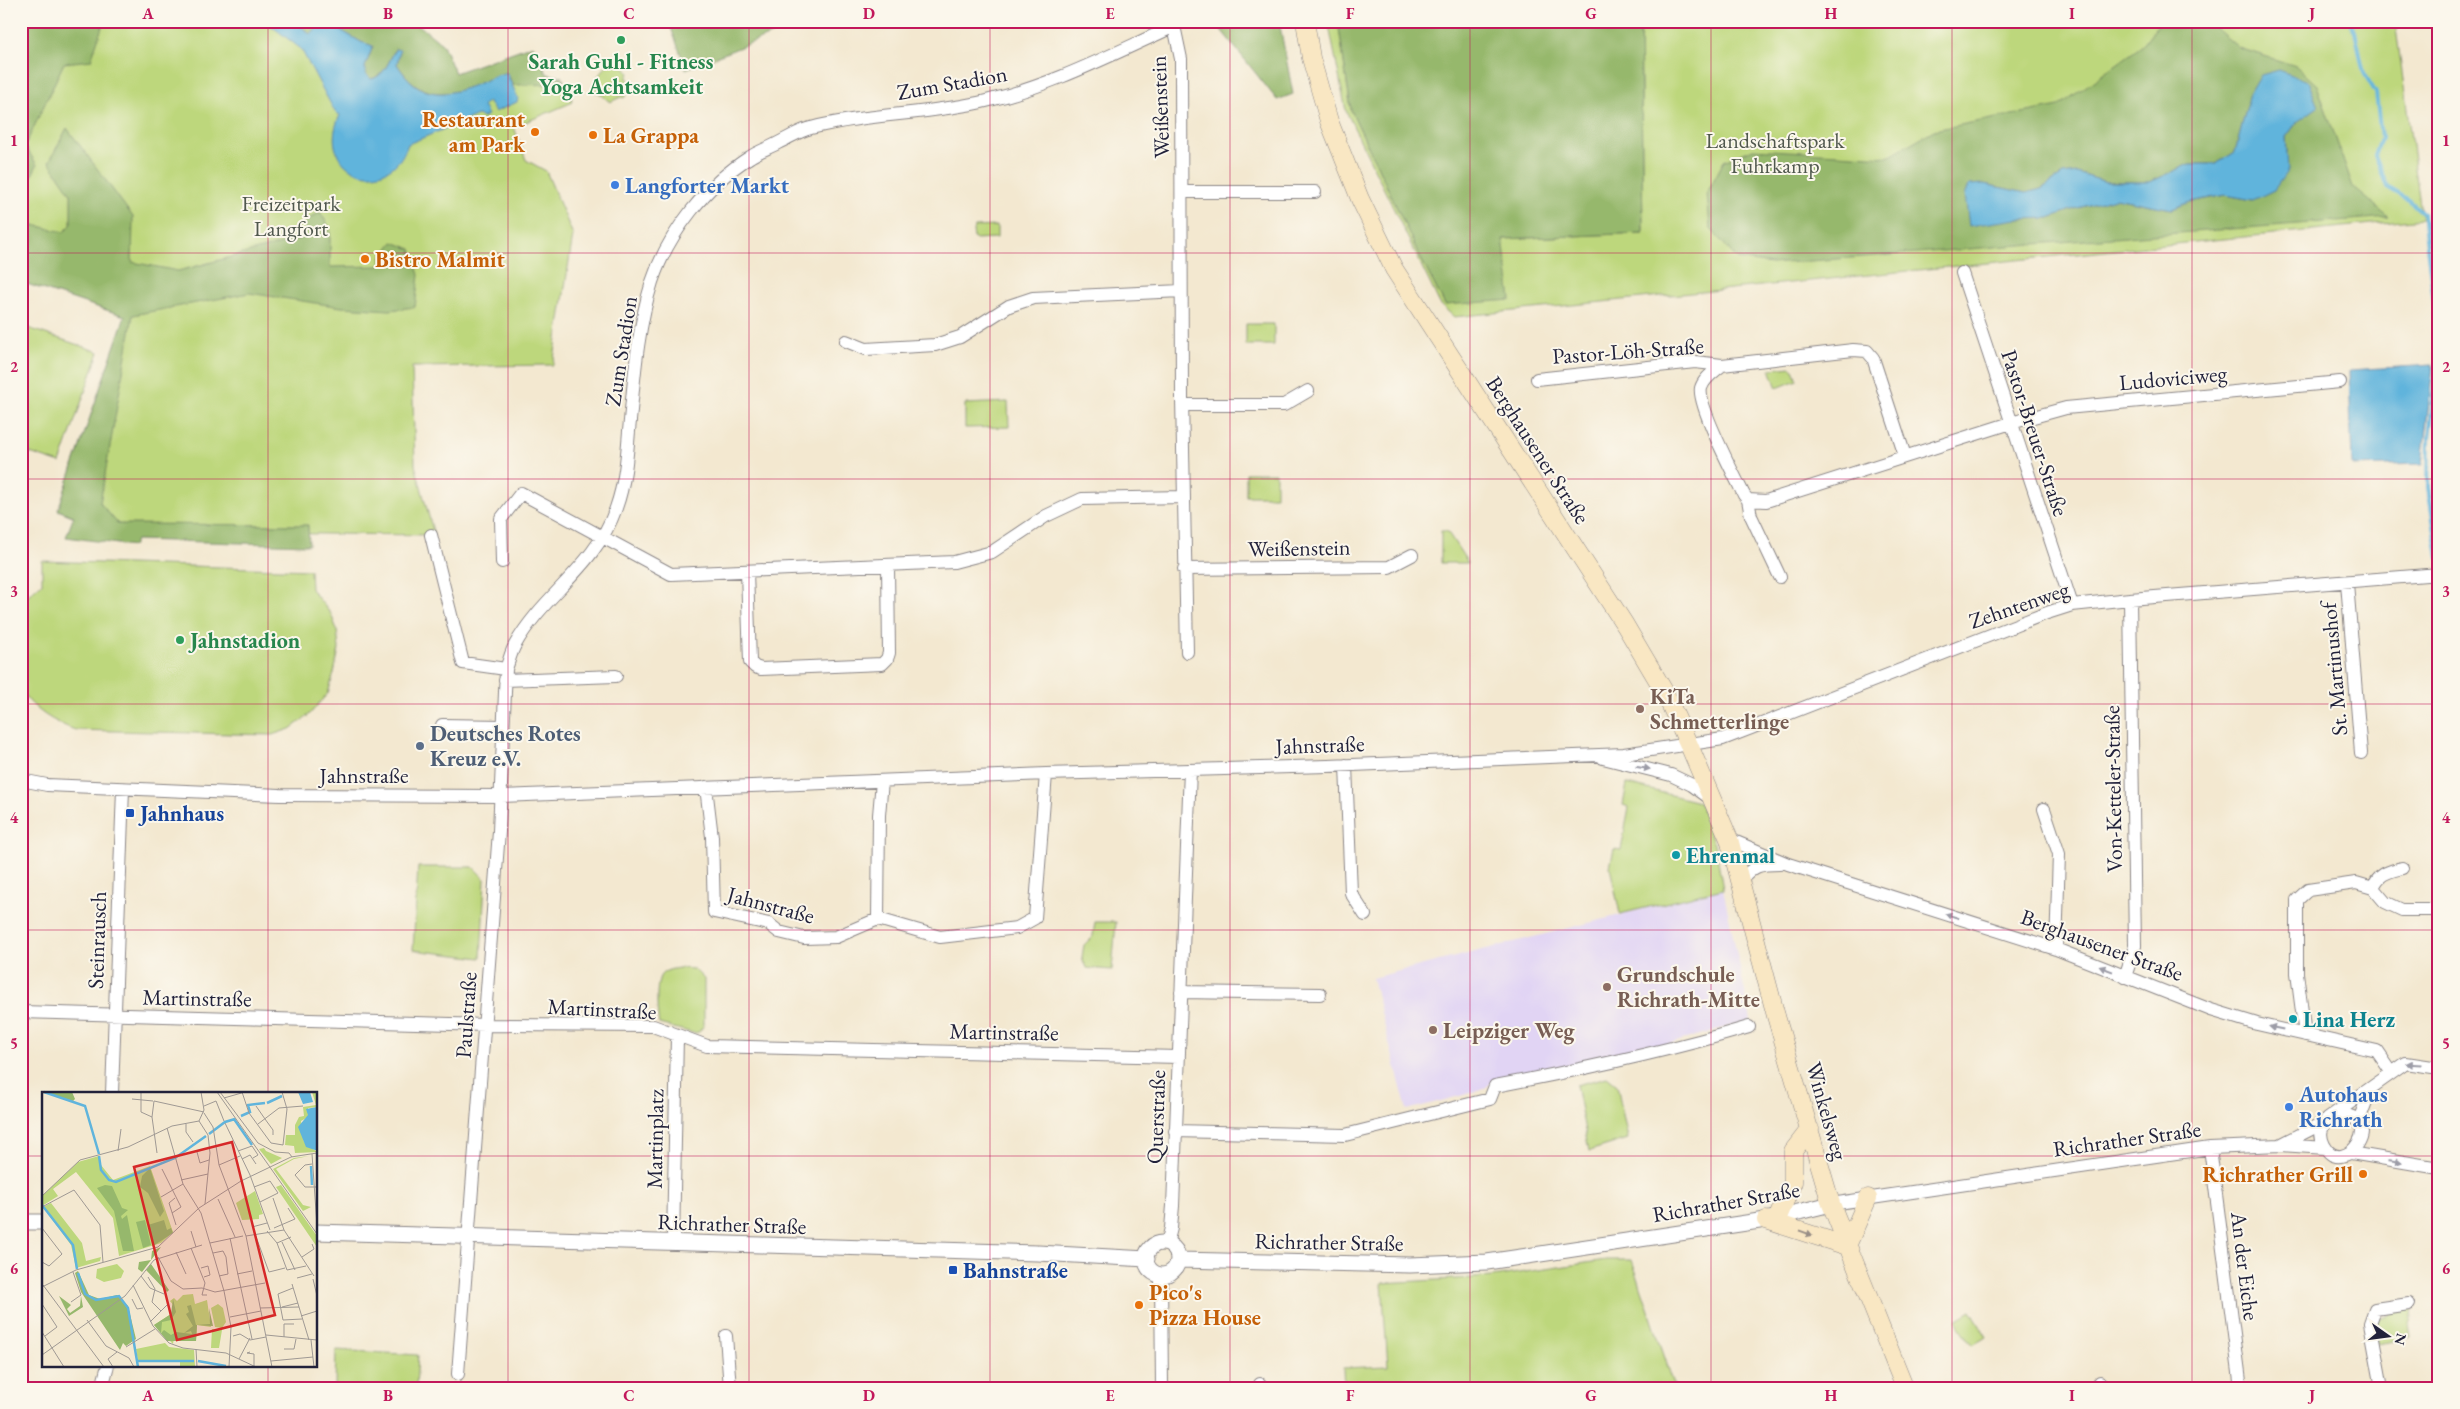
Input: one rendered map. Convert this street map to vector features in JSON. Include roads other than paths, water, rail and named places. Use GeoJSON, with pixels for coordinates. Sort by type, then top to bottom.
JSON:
{"type":"FeatureCollection","features":[{"type":"Feature","properties":{"kind":"main road","name":"Berghausener Straße"},"geometry":{"type":"LineString","coordinates":[[1305,21],[1312,58],[1329,121],[1360,199],[1394,269],[1620,617],[1664,691],[1729,839]]}},
{"type":"Feature","properties":{"kind":"main road","name":"Winkelsweg"},"geometry":{"type":"LineString","coordinates":[[1729,839],[1776,1016],[1831,1204],[1905,1388]]}},
{"type":"Feature","properties":{"kind":"main road"},"geometry":{"type":"LineString","coordinates":[[1810,1129],[1793,1151],[1793,1182],[1772,1218],[1847,1246],[1868,1198]]}},
{"type":"Feature","properties":{"kind":"street","name":"Weißenstein"},"geometry":{"type":"LineString","coordinates":[[1174,24],[1181,59],[1181,291],[1186,652]]}},
{"type":"Feature","properties":{"kind":"street","name":"Zum Stadion"},"geometry":{"type":"LineString","coordinates":[[501,796],[502,726],[506,675],[514,647],[533,617],[590,557],[602,538],[616,509],[623,483],[638,341],[652,281],[679,228],[712,188],[750,157],[808,128],[860,118],[921,112],[986,102],[1028,89],[1174,24]]}},
{"type":"Feature","properties":{"kind":"street"},"geometry":{"type":"LineString","coordinates":[[1182,192],[1315,192]]}},
{"type":"Feature","properties":{"kind":"street","name":"Pastor-Breuer-Straße"},"geometry":{"type":"LineString","coordinates":[[1962,273],[2072,606]]}},
{"type":"Feature","properties":{"kind":"street"},"geometry":{"type":"LineString","coordinates":[[846,341],[866,349],[935,345],[960,337],[1008,306],[1033,298],[1181,291]]}},
{"type":"Feature","properties":{"kind":"street","name":"Pastor-Löh-Straße"},"geometry":{"type":"LineString","coordinates":[[1537,379],[1695,362],[1722,365],[1853,350],[1867,351],[1873,358],[1905,456]]}},
{"type":"Feature","properties":{"kind":"street","name":"Pastor-Löh-Straße"},"geometry":{"type":"LineString","coordinates":[[1722,365],[1706,378],[1701,389],[1709,419],[1732,472],[1748,500],[1751,516],[1780,577]]}},
{"type":"Feature","properties":{"kind":"street","name":"Ludoviciweg"},"geometry":{"type":"LineString","coordinates":[[2011,423],[2066,408],[2340,382]]}},
{"type":"Feature","properties":{"kind":"street"},"geometry":{"type":"LineString","coordinates":[[1182,405],[1284,405],[1308,391]]}},
{"type":"Feature","properties":{"kind":"street"},"geometry":{"type":"LineString","coordinates":[[1748,500],[1766,501],[2011,423]]}},
{"type":"Feature","properties":{"kind":"street"},"geometry":{"type":"LineString","coordinates":[[502,562],[501,519],[520,493],[671,574],[954,562],[992,552],[1046,516],[1082,499],[1183,497]]}},
{"type":"Feature","properties":{"kind":"street"},"geometry":{"type":"LineString","coordinates":[[431,535],[463,663],[506,675],[616,676]]}},
{"type":"Feature","properties":{"kind":"street","name":"Weißenstein"},"geometry":{"type":"LineString","coordinates":[[1184,569],[1389,567],[1412,555]]}},
{"type":"Feature","properties":{"kind":"street"},"geometry":{"type":"LineString","coordinates":[[747,571],[750,662],[755,667],[761,669],[882,664],[888,659],[889,653],[888,565]]}},
{"type":"Feature","properties":{"kind":"street","name":"Zehntenweg"},"geometry":{"type":"LineString","coordinates":[[1689,745],[1723,739],[2047,613],[2072,606],[2130,599],[2433,575]]}},
{"type":"Feature","properties":{"kind":"street","name":"St. Martinushof"},"geometry":{"type":"LineString","coordinates":[[2347,583],[2361,753]]}},
{"type":"Feature","properties":{"kind":"street","name":"Von-Ketteler-Straße"},"geometry":{"type":"LineString","coordinates":[[2125,976],[2135,946],[2130,599]]}},
{"type":"Feature","properties":{"kind":"street"},"geometry":{"type":"LineString","coordinates":[[442,725],[502,726]]}},
{"type":"Feature","properties":{"kind":"street","name":"Jahnstraße"},"geometry":{"type":"LineString","coordinates":[[21,780],[47,785],[280,795],[501,796],[1046,774],[1596,756],[1689,745]]}},
{"type":"Feature","properties":{"kind":"street","name":"Jahnstraße"},"geometry":{"type":"LineString","coordinates":[[1596,756],[1622,764],[1655,769],[1671,775],[1692,785],[1712,800]]}},
{"type":"Feature","properties":{"kind":"street"},"geometry":{"type":"LineString","coordinates":[[1346,765],[1351,893],[1365,915]]}},
{"type":"Feature","properties":{"kind":"street","name":"Querstraße"},"geometry":{"type":"LineString","coordinates":[[1167,1244],[1171,1228],[1190,770]]}},
{"type":"Feature","properties":{"kind":"street"},"geometry":{"type":"LineString","coordinates":[[882,781],[879,815],[878,919],[940,937],[1018,928],[1035,918],[1046,774]]}},
{"type":"Feature","properties":{"kind":"street","name":"Jahnstraße"},"geometry":{"type":"LineString","coordinates":[[706,787],[712,837],[714,912],[769,924],[779,932],[804,938],[836,937],[878,919]]}},
{"type":"Feature","properties":{"kind":"street","name":"Steinrausch"},"geometry":{"type":"LineString","coordinates":[[112,1092],[124,789]]}},
{"type":"Feature","properties":{"kind":"street","name":"Paulstraße"},"geometry":{"type":"LineString","coordinates":[[458,1374],[486,1025],[501,796]]}},
{"type":"Feature","properties":{"kind":"street"},"geometry":{"type":"LineString","coordinates":[[2044,809],[2060,854],[2056,950]]}},
{"type":"Feature","properties":{"kind":"street","name":"Berghausener Straße"},"geometry":{"type":"LineString","coordinates":[[1729,839],[1788,864],[2056,950],[2220,1012],[2257,1024],[2377,1051],[2392,1073]]}},
{"type":"Feature","properties":{"kind":"street","name":"Berghausener Straße"},"geometry":{"type":"LineString","coordinates":[[1740,881],[1754,867],[1762,864],[1788,864]]}},
{"type":"Feature","properties":{"kind":"street"},"geometry":{"type":"LineString","coordinates":[[2373,888],[2377,879],[2384,873],[2402,868]]}},
{"type":"Feature","properties":{"kind":"street"},"geometry":{"type":"LineString","coordinates":[[2306,1034],[2297,973],[2298,900],[2308,890],[2356,883],[2373,888],[2385,902],[2402,910],[2432,910],[2439,908]]}},
{"type":"Feature","properties":{"kind":"street"},"geometry":{"type":"LineString","coordinates":[[1181,992],[1320,994]]}},
{"type":"Feature","properties":{"kind":"street","name":"Martinstraße"},"geometry":{"type":"LineString","coordinates":[[21,1012],[486,1025],[652,1026],[707,1046],[1178,1057]]}},
{"type":"Feature","properties":{"kind":"street"},"geometry":{"type":"LineString","coordinates":[[1175,1131],[1345,1134],[1490,1099],[1495,1086],[1572,1071],[1703,1041],[1749,1027]]}},
{"type":"Feature","properties":{"kind":"street","name":"Martinplatz"},"geometry":{"type":"LineString","coordinates":[[673,1243],[677,1036]]}},
{"type":"Feature","properties":{"kind":"street"},"geometry":{"type":"LineString","coordinates":[[2439,1068],[2406,1063],[2325,1122],[2321,1129],[2321,1139],[2326,1148],[2333,1153],[2342,1155],[2351,1153],[2439,1168]]}},
{"type":"Feature","properties":{"kind":"street"},"geometry":{"type":"LineString","coordinates":[[2358,1123],[2361,1110],[2372,1087]]}},
{"type":"Feature","properties":{"kind":"street"},"geometry":{"type":"LineString","coordinates":[[2337,1114],[2347,1114],[2361,1128],[2362,1137],[2358,1146],[2351,1153]]}},
{"type":"Feature","properties":{"kind":"street","name":"Richrather Straße"},"geometry":{"type":"LineString","coordinates":[[2280,1145],[2325,1122]]}},
{"type":"Feature","properties":{"kind":"street","name":"Richrather Straße"},"geometry":{"type":"LineString","coordinates":[[1178,1260],[1410,1265],[1487,1262],[1772,1218],[1831,1204],[1868,1198],[2210,1148],[2280,1145],[2326,1148]]}},
{"type":"Feature","properties":{"kind":"street","name":"An der Eiche"},"geometry":{"type":"LineString","coordinates":[[2210,1148],[2241,1388]]}},
{"type":"Feature","properties":{"kind":"street"},"geometry":{"type":"LineString","coordinates":[[21,1222],[42,1222]]}},
{"type":"Feature","properties":{"kind":"street","name":"Richrather Straße"},"geometry":{"type":"LineString","coordinates":[[318,1232],[469,1238],[1038,1253],[1147,1259]]}},
{"type":"Feature","properties":{"kind":"street"},"geometry":{"type":"LineString","coordinates":[[1167,1244],[1175,1250],[1178,1260],[1174,1270],[1162,1275],[1150,1269],[1147,1259],[1150,1249],[1155,1245],[1167,1244]]}},
{"type":"Feature","properties":{"kind":"street"},"geometry":{"type":"LineString","coordinates":[[1162,1275],[1162,1388]]}},
{"type":"Feature","properties":{"kind":"street"},"geometry":{"type":"LineString","coordinates":[[2382,1388],[2370,1323],[2375,1309],[2409,1304]]}},
{"type":"Feature","properties":{"kind":"street"},"geometry":{"type":"LineString","coordinates":[[726,1336],[730,1388]]}},
{"type":"Feature","properties":{"kind":"street"},"geometry":{"type":"LineString","coordinates":[[102,1388],[108,1366]]}},
{"type":"Feature","properties":{"kind":"water"},"geometry":{"type":"Polygon","coordinates":[[[265,21],[298,21],[298,24],[310,34],[325,21],[361,42],[373,46],[365,67],[366,74],[371,79],[376,78],[383,72],[395,49],[400,50],[397,64],[406,76],[415,85],[435,93],[457,91],[507,73],[518,98],[517,102],[495,112],[488,101],[483,106],[488,115],[482,118],[478,115],[408,144],[398,162],[385,172],[371,175],[356,172],[344,164],[336,151],[334,135],[340,115],[335,112],[301,49],[265,21]]]}},
{"type":"Feature","properties":{"kind":"water"},"geometry":{"type":"Polygon","coordinates":[[[2279,70],[2308,81],[2318,107],[2297,122],[2286,137],[2288,170],[2274,190],[2253,200],[2225,195],[2190,202],[2172,209],[2115,198],[2049,218],[2017,219],[1969,226],[1965,195],[1969,185],[1984,184],[2026,193],[2041,189],[2063,175],[2077,173],[2106,182],[2150,182],[2190,164],[2216,164],[2235,152],[2250,94],[2261,75],[2279,70]]]}},
{"type":"Feature","properties":{"kind":"water"},"geometry":{"type":"Polygon","coordinates":[[[2433,365],[2422,464],[2352,466],[2349,370],[2433,365]]]}},
{"type":"Feature","properties":{"kind":"waterway"},"geometry":{"type":"LineString","coordinates":[[2349,21],[2355,31],[2364,73],[2376,93],[2381,138],[2375,155],[2387,187],[2409,200],[2423,213],[2438,335],[2438,357],[2429,437],[2428,487],[2439,558]]}},
{"type":"Feature","properties":{"kind":"place","name":"Sarah Guhl - Fitness Yoga Achtsamkeit"},"geometry":{"type":"Point","coordinates":[621,40]}},
{"type":"Feature","properties":{"kind":"place","name":"Restaurant am Park"},"geometry":{"type":"Point","coordinates":[535,132]}},
{"type":"Feature","properties":{"kind":"place","name":"La Grappa"},"geometry":{"type":"Point","coordinates":[593,135]}},
{"type":"Feature","properties":{"kind":"place","name":"Langforter Markt"},"geometry":{"type":"Point","coordinates":[615,185]}},
{"type":"Feature","properties":{"kind":"place","name":"Bistro Malmit"},"geometry":{"type":"Point","coordinates":[365,259]}},
{"type":"Feature","properties":{"kind":"place","name":"Jahnstadion"},"geometry":{"type":"Point","coordinates":[180,640]}},
{"type":"Feature","properties":{"kind":"place","name":"KiTa Schmetterlinge"},"geometry":{"type":"Point","coordinates":[1640,709]}},
{"type":"Feature","properties":{"kind":"place","name":"Deutsches Rotes Kreuz e.V."},"geometry":{"type":"Point","coordinates":[420,746]}},
{"type":"Feature","properties":{"kind":"place","name":"Jahnhaus"},"geometry":{"type":"Point","coordinates":[130,813]}},
{"type":"Feature","properties":{"kind":"place","name":"Ehrenmal"},"geometry":{"type":"Point","coordinates":[1676,855]}},
{"type":"Feature","properties":{"kind":"place","name":"Grundschule Richrath-Mitte"},"geometry":{"type":"Point","coordinates":[1607,987]}},
{"type":"Feature","properties":{"kind":"place","name":"Lina Herz"},"geometry":{"type":"Point","coordinates":[2293,1019]}},
{"type":"Feature","properties":{"kind":"place","name":"Leipziger Weg"},"geometry":{"type":"Point","coordinates":[1433,1030]}},
{"type":"Feature","properties":{"kind":"place","name":"Autohaus Richrath"},"geometry":{"type":"Point","coordinates":[2289,1107]}},
{"type":"Feature","properties":{"kind":"place","name":"Richrather Grill"},"geometry":{"type":"Point","coordinates":[2363,1174]}},
{"type":"Feature","properties":{"kind":"place","name":"Bahnstraße"},"geometry":{"type":"Point","coordinates":[953,1270]}},
{"type":"Feature","properties":{"kind":"place","name":"Pico's Pizza House"},"geometry":{"type":"Point","coordinates":[1139,1305]}},
{"type":"Feature","properties":{"kind":"park label","name":"Landschaftspark Fuhrkamp"},"geometry":{"type":"Point","coordinates":[1775,152]}},
{"type":"Feature","properties":{"kind":"park label","name":"Freizeitpark Langfort"},"geometry":{"type":"Point","coordinates":[291,216]}}]}
